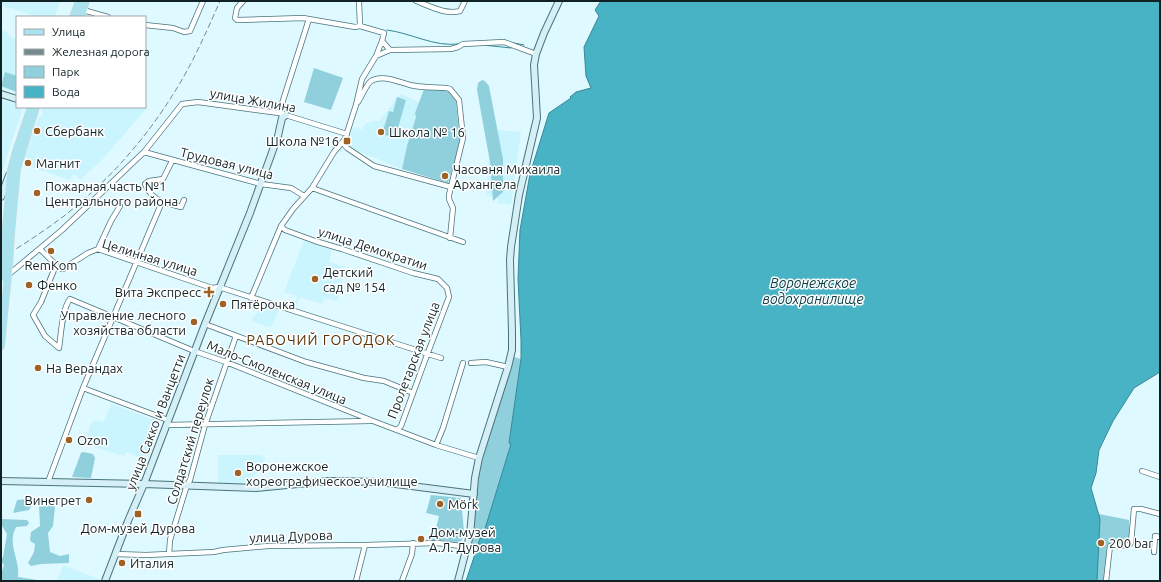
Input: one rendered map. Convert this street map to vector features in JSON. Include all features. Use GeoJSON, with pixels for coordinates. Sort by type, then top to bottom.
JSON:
{"type":"FeatureCollection","features":[{"type":"Feature","properties":{"kind":"main road"},"geometry":{"type":"LineString","coordinates":[[73,16],[79,1]]}},
{"type":"Feature","properties":{"kind":"main road"},"geometry":{"type":"LineString","coordinates":[[82,14],[86,1]]}},
{"type":"Feature","properties":{"kind":"main road"},"geometry":{"type":"LineString","coordinates":[[1,346],[6,223],[11,170],[30,108]]}},
{"type":"Feature","properties":{"kind":"main road"},"geometry":{"type":"LineString","coordinates":[[6,223],[17,169],[36,108]]}},
{"type":"Feature","properties":{"kind":"main road"},"geometry":{"type":"LineString","coordinates":[[4,274],[8,265],[6,236]]}},
{"type":"Feature","properties":{"kind":"street"},"geometry":{"type":"LineString","coordinates":[[146,25],[173,28],[184,32],[190,31],[203,1]]}},
{"type":"Feature","properties":{"kind":"street"},"geometry":{"type":"LineString","coordinates":[[243,1],[237,8],[235,18],[237,20],[282,18],[309,19],[355,27],[360,26],[384,33],[376,56],[362,79],[356,105],[343,143],[334,152],[312,188],[293,209],[281,226],[251,298]]}},
{"type":"Feature","properties":{"kind":"street"},"geometry":{"type":"LineString","coordinates":[[358,1],[360,26]]}},
{"type":"Feature","properties":{"kind":"street"},"geometry":{"type":"LineString","coordinates":[[416,1],[438,10],[454,12],[460,11],[465,1]]}},
{"type":"Feature","properties":{"kind":"street"},"geometry":{"type":"LineString","coordinates":[[458,581],[468,547],[479,458],[508,367],[512,342],[511,247],[520,188],[536,126],[537,111],[534,73],[536,54],[559,1]]}},
{"type":"Feature","properties":{"kind":"street"},"geometry":{"type":"LineString","coordinates":[[82,14],[99,16]]}},
{"type":"Feature","properties":{"kind":"street"},"geometry":{"type":"LineString","coordinates":[[279,113],[309,19]]}},
{"type":"Feature","properties":{"kind":"street"},"geometry":{"type":"LineString","coordinates":[[382,41],[390,50]]}},
{"type":"Feature","properties":{"kind":"street"},"geometry":{"type":"LineString","coordinates":[[376,56],[390,50],[451,49],[462,44],[504,42],[536,54]]}},
{"type":"Feature","properties":{"kind":"street"},"geometry":{"type":"LineString","coordinates":[[356,105],[364,94],[367,85],[375,79],[395,80],[410,85],[447,88],[459,100],[463,138],[449,200],[453,208],[450,238]]}},
{"type":"Feature","properties":{"kind":"street"},"geometry":{"type":"LineString","coordinates":[[1,94],[16,99]]}},
{"type":"Feature","properties":{"kind":"street","name":"улица Жилина"},"geometry":{"type":"LineString","coordinates":[[144,152],[182,104],[198,102],[279,113],[347,134]]}},
{"type":"Feature","properties":{"kind":"street","name":"улица Сакко и Ванцетти"},"geometry":{"type":"LineString","coordinates":[[105,581],[144,484],[219,287],[261,184],[278,136],[282,118],[286,115]]}},
{"type":"Feature","properties":{"kind":"street"},"geometry":{"type":"LineString","coordinates":[[343,143],[347,148],[374,166],[451,187]]}},
{"type":"Feature","properties":{"kind":"street"},"geometry":{"type":"LineString","coordinates":[[4,274],[40,249],[144,152]]}},
{"type":"Feature","properties":{"kind":"street","name":"Трудовая улица"},"geometry":{"type":"LineString","coordinates":[[144,152],[172,161],[261,184],[291,188],[304,196]]}},
{"type":"Feature","properties":{"kind":"street"},"geometry":{"type":"LineString","coordinates":[[172,161],[163,179],[149,181],[145,184],[149,193],[162,202],[181,207],[184,200]]}},
{"type":"Feature","properties":{"kind":"street"},"geometry":{"type":"LineString","coordinates":[[1,197],[11,170]]}},
{"type":"Feature","properties":{"kind":"street"},"geometry":{"type":"LineString","coordinates":[[312,188],[464,242]]}},
{"type":"Feature","properties":{"kind":"street"},"geometry":{"type":"LineString","coordinates":[[48,482],[83,388],[162,202]]}},
{"type":"Feature","properties":{"kind":"street"},"geometry":{"type":"LineString","coordinates":[[98,249],[120,206]]}},
{"type":"Feature","properties":{"kind":"street","name":"улица Демократии"},"geometry":{"type":"LineString","coordinates":[[281,226],[286,230],[315,241],[438,280],[447,288],[449,297]]}},
{"type":"Feature","properties":{"kind":"street"},"geometry":{"type":"LineString","coordinates":[[40,249],[56,265],[55,267]]}},
{"type":"Feature","properties":{"kind":"street","name":"Целинная улица"},"geometry":{"type":"LineString","coordinates":[[55,267],[63,269],[88,253],[98,249],[212,288],[219,287],[426,355],[441,358]]}},
{"type":"Feature","properties":{"kind":"street","name":"Мало-Смоленская улица"},"geometry":{"type":"LineString","coordinates":[[55,267],[41,302],[33,315],[45,336],[59,348],[65,310],[70,299],[194,351],[226,362],[373,421],[479,458]]}},
{"type":"Feature","properties":{"kind":"street","name":"Пролетарская улица"},"geometry":{"type":"LineString","coordinates":[[397,430],[401,426],[426,355],[449,297]]}},
{"type":"Feature","properties":{"kind":"street"},"geometry":{"type":"LineString","coordinates":[[205,324],[306,362],[364,378],[384,381],[413,393]]}},
{"type":"Feature","properties":{"kind":"street","name":"Солдатский переулок"},"geometry":{"type":"LineString","coordinates":[[169,554],[170,540],[187,485],[190,480],[205,425],[236,336]]}},
{"type":"Feature","properties":{"kind":"street"},"geometry":{"type":"LineString","coordinates":[[471,363],[486,362],[508,367]]}},
{"type":"Feature","properties":{"kind":"street"},"geometry":{"type":"LineString","coordinates":[[436,444],[443,428],[463,363]]}},
{"type":"Feature","properties":{"kind":"street"},"geometry":{"type":"LineString","coordinates":[[83,388],[167,423],[205,425],[373,421]]}},
{"type":"Feature","properties":{"kind":"street"},"geometry":{"type":"LineString","coordinates":[[1142,471],[1160,477]]}},
{"type":"Feature","properties":{"kind":"street"},"geometry":{"type":"LineString","coordinates":[[1,482],[187,485],[256,488],[336,481],[380,482],[474,494]]}},
{"type":"Feature","properties":{"kind":"street"},"geometry":{"type":"LineString","coordinates":[[1106,581],[1110,546],[1129,545],[1131,543],[1134,509],[1141,509],[1160,514]]}},
{"type":"Feature","properties":{"kind":"street"},"geometry":{"type":"LineString","coordinates":[[1154,552],[1155,536],[1160,537]]}},
{"type":"Feature","properties":{"kind":"street","name":"улица Дурова"},"geometry":{"type":"LineString","coordinates":[[115,554],[214,552],[268,546],[438,543],[468,547]]}},
{"type":"Feature","properties":{"kind":"street"},"geometry":{"type":"LineString","coordinates":[[402,581],[412,554],[413,544]]}},
{"type":"Feature","properties":{"kind":"street"},"geometry":{"type":"LineString","coordinates":[[356,581],[365,545]]}},
{"type":"Feature","properties":{"kind":"shaded area"},"geometry":{"type":"Polygon","coordinates":[[[1,1],[60,1],[55,16],[36,16],[1,6],[1,1]]]}},
{"type":"Feature","properties":{"kind":"shaded area"},"geometry":{"type":"Polygon","coordinates":[[[1,30],[7,32],[9,36],[16,39],[16,92],[1,88],[1,30]]]}},
{"type":"Feature","properties":{"kind":"shaded area","name":"Школа № 16"},"geometry":{"type":"Polygon","coordinates":[[[402,94],[420,103],[415,113],[417,117],[407,146],[402,169],[348,147],[353,136],[350,135],[353,127],[362,130],[364,125],[368,122],[374,122],[375,120],[378,122],[396,98],[402,94]]]}},
{"type":"Feature","properties":{"kind":"shaded area"},"geometry":{"type":"Polygon","coordinates":[[[1,100],[16,104],[16,108],[23,108],[1,175],[1,100]]]}},
{"type":"Feature","properties":{"kind":"shaded area"},"geometry":{"type":"Polygon","coordinates":[[[42,108],[147,108],[100,162],[80,180],[73,174],[70,180],[25,165],[28,158],[25,156],[39,116],[42,116],[43,112],[41,111],[42,108]]]}},
{"type":"Feature","properties":{"kind":"shaded area"},"geometry":{"type":"Polygon","coordinates":[[[491,129],[521,132],[511,205],[498,203],[498,198],[486,195],[491,129]]]}},
{"type":"Feature","properties":{"kind":"shaded area","name":"Детский сад № 154"},"geometry":{"type":"Polygon","coordinates":[[[304,240],[332,249],[329,262],[345,267],[338,300],[335,301],[325,298],[322,304],[300,297],[296,308],[294,307],[297,296],[284,292],[304,240]]]}},
{"type":"Feature","properties":{"kind":"shaded area"},"geometry":{"type":"Polygon","coordinates":[[[260,303],[279,309],[272,326],[268,327],[252,321],[254,315],[256,315],[260,303]]]}},
{"type":"Feature","properties":{"kind":"shaded area"},"geometry":{"type":"Polygon","coordinates":[[[111,404],[160,422],[145,460],[126,452],[124,456],[91,446],[92,443],[85,441],[91,423],[93,423],[94,420],[104,422],[111,404]]]}},
{"type":"Feature","properties":{"kind":"shaded area","name":"Воронежское хореографическое училище"},"geometry":{"type":"Polygon","coordinates":[[[218,455],[261,455],[265,458],[261,468],[252,478],[240,485],[218,485],[218,455]]]}},
{"type":"Feature","properties":{"kind":"shaded area"},"geometry":{"type":"Polygon","coordinates":[[[63,565],[99,579],[98,581],[57,581],[63,565]]]}},
{"type":"Feature","properties":{"kind":"green space"},"geometry":{"type":"Polygon","coordinates":[[[314,68],[343,78],[331,110],[304,102],[314,68]]]}},
{"type":"Feature","properties":{"kind":"green space"},"geometry":{"type":"Polygon","coordinates":[[[5,72],[16,76],[16,92],[1,86],[5,72]]]}},
{"type":"Feature","properties":{"kind":"green space"},"geometry":{"type":"Polygon","coordinates":[[[482,80],[489,86],[503,159],[503,192],[493,201],[490,162],[477,90],[478,83],[482,80]]]}},
{"type":"Feature","properties":{"kind":"green space"},"geometry":{"type":"Polygon","coordinates":[[[424,89],[447,90],[456,101],[460,143],[448,183],[402,169],[416,117],[415,113],[424,89]]]}},
{"type":"Feature","properties":{"kind":"green space"},"geometry":{"type":"Polygon","coordinates":[[[397,97],[406,100],[395,138],[382,134],[389,111],[393,112],[397,97]]]}},
{"type":"Feature","properties":{"kind":"green space"},"geometry":{"type":"Polygon","coordinates":[[[514,357],[521,359],[509,443],[511,444],[484,533],[482,533],[477,549],[471,547],[478,480],[487,442],[514,357]]]}},
{"type":"Feature","properties":{"kind":"green space"},"geometry":{"type":"Polygon","coordinates":[[[81,453],[93,454],[95,458],[91,478],[72,477],[81,453]]]}},
{"type":"Feature","properties":{"kind":"green space"},"geometry":{"type":"Polygon","coordinates":[[[431,495],[461,498],[464,532],[461,543],[439,540],[429,541],[432,527],[436,528],[439,516],[426,513],[431,495]]]}},
{"type":"Feature","properties":{"kind":"green space"},"geometry":{"type":"Polygon","coordinates":[[[30,499],[32,505],[29,510],[13,513],[17,500],[30,499]]]}},
{"type":"Feature","properties":{"kind":"green space"},"geometry":{"type":"Polygon","coordinates":[[[51,503],[55,506],[53,526],[48,533],[50,552],[60,556],[69,554],[69,563],[41,564],[31,566],[28,563],[34,552],[35,544],[30,541],[31,532],[40,526],[39,505],[45,506],[51,503]]]}},
{"type":"Feature","properties":{"kind":"green space","name":"200 bar"},"geometry":{"type":"Polygon","coordinates":[[[1094,513],[1129,520],[1129,542],[1127,544],[1107,544],[1105,581],[1060,581],[1094,513]]]}},
{"type":"Feature","properties":{"kind":"green space"},"geometry":{"type":"Polygon","coordinates":[[[1,519],[27,520],[29,523],[27,526],[16,527],[13,535],[13,546],[18,567],[18,577],[37,581],[2,581],[1,574],[4,565],[1,561],[7,534],[1,524],[1,519]]]}},
{"type":"Feature","properties":{"kind":"water","name":"Воронежское водохранилище"},"geometry":{"type":"Polygon","coordinates":[[[601,1],[1160,1],[1160,372],[1134,388],[1113,421],[1099,450],[1096,473],[1091,488],[1100,519],[1097,581],[466,581],[482,533],[484,532],[511,444],[509,443],[521,359],[518,279],[520,230],[530,174],[549,113],[571,98],[570,97],[576,92],[591,88],[586,76],[584,47],[599,16],[595,10],[601,1]]]}},
{"type":"Feature","properties":{"kind":"waterway"},"geometry":{"type":"LineString","coordinates":[[387,30],[440,44],[458,44]]}},
{"type":"Feature","properties":{"kind":"waterway"},"geometry":{"type":"LineString","coordinates":[[514,43],[524,45]]}},
{"type":"Feature","properties":{"kind":"waterway"},"geometry":{"type":"LineString","coordinates":[[483,45],[511,48]]}},
{"type":"Feature","properties":{"kind":"railway"},"geometry":{"type":"LineString","coordinates":[[1,258],[49,227],[80,203],[95,190],[137,145],[161,113],[186,73],[220,1]]}},
{"type":"Feature","properties":{"kind":"place","name":"Сбербанк"},"geometry":{"type":"Point","coordinates":[37,131]}},
{"type":"Feature","properties":{"kind":"place","name":"Школа № 16"},"geometry":{"type":"Point","coordinates":[381,132]}},
{"type":"Feature","properties":{"kind":"place","name":"Школа №16"},"geometry":{"type":"Point","coordinates":[347,141]}},
{"type":"Feature","properties":{"kind":"place","name":"Магнит"},"geometry":{"type":"Point","coordinates":[28,163]}},
{"type":"Feature","properties":{"kind":"place","name":"Часовня Михаила Архангела"},"geometry":{"type":"Point","coordinates":[445,176]}},
{"type":"Feature","properties":{"kind":"place","name":"Пожарная часть №1 Центрального района"},"geometry":{"type":"Point","coordinates":[37,193]}},
{"type":"Feature","properties":{"kind":"place","name":"RemKom"},"geometry":{"type":"Point","coordinates":[51,251]}},
{"type":"Feature","properties":{"kind":"place","name":"Детский сад № 154"},"geometry":{"type":"Point","coordinates":[315,279]}},
{"type":"Feature","properties":{"kind":"place","name":"Фенко"},"geometry":{"type":"Point","coordinates":[29,285]}},
{"type":"Feature","properties":{"kind":"place","name":"Вита Экспресс"},"geometry":{"type":"Point","coordinates":[209,292]}},
{"type":"Feature","properties":{"kind":"place","name":"Пятёрочка"},"geometry":{"type":"Point","coordinates":[223,304]}},
{"type":"Feature","properties":{"kind":"place","name":"Управление лесного хозяйства области"},"geometry":{"type":"Point","coordinates":[194,322]}},
{"type":"Feature","properties":{"kind":"place","name":"На Верандах"},"geometry":{"type":"Point","coordinates":[38,368]}},
{"type":"Feature","properties":{"kind":"place","name":"Ozon"},"geometry":{"type":"Point","coordinates":[69,440]}},
{"type":"Feature","properties":{"kind":"place","name":"Воронежское хореографическое училище"},"geometry":{"type":"Point","coordinates":[238,473]}},
{"type":"Feature","properties":{"kind":"place","name":"Винегрет"},"geometry":{"type":"Point","coordinates":[89,500]}},
{"type":"Feature","properties":{"kind":"place","name":"Mörk"},"geometry":{"type":"Point","coordinates":[440,504]}},
{"type":"Feature","properties":{"kind":"place","name":"Дом-музей Дурова"},"geometry":{"type":"Point","coordinates":[138,514]}},
{"type":"Feature","properties":{"kind":"place","name":"Дом-музей А.Л. Дурова"},"geometry":{"type":"Point","coordinates":[421,539]}},
{"type":"Feature","properties":{"kind":"place","name":"200 bar"},"geometry":{"type":"Point","coordinates":[1101,543]}},
{"type":"Feature","properties":{"kind":"place","name":"Италия"},"geometry":{"type":"Point","coordinates":[122,563]}},
{"type":"Feature","properties":{"kind":"district","name":"РАБОЧИЙ ГОРОДОК"},"geometry":{"type":"Point","coordinates":[321,340]}}]}
